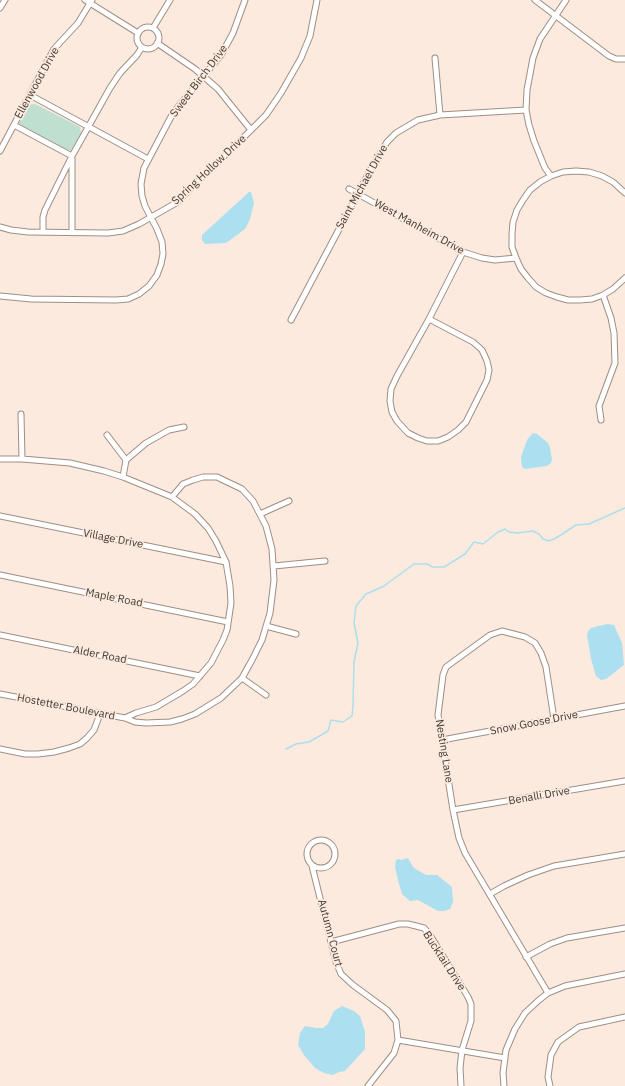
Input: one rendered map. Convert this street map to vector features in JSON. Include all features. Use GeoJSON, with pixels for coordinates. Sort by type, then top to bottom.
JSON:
{"type":"FeatureCollection","features":[{"type":"Feature","properties":{"kind":"street"},"geometry":{"type":"LineString","coordinates":[[0,8],[5,0]]}},
{"type":"Feature","properties":{"kind":"street"},"geometry":{"type":"LineString","coordinates":[[85,0],[91,2],[138,33]]}},
{"type":"Feature","properties":{"kind":"street"},"geometry":{"type":"LineString","coordinates":[[154,28],[170,0]]}},
{"type":"Feature","properties":{"kind":"street","name":"Sweet Birch Drive"},"geometry":{"type":"LineString","coordinates":[[0,296],[31,300],[116,300],[128,299],[139,294],[149,286],[157,275],[162,259],[162,242],[145,206],[142,196],[142,174],[148,159],[173,113],[204,77],[227,45],[241,15],[245,0]]}},
{"type":"Feature","properties":{"kind":"street","name":"Spring Hollow Drive"},"geometry":{"type":"LineString","coordinates":[[0,227],[11,230],[72,233],[108,233],[123,231],[176,203],[266,115],[281,93],[301,58],[310,36],[317,0]]}},
{"type":"Feature","properties":{"kind":"street"},"geometry":{"type":"LineString","coordinates":[[535,0],[609,56],[616,59],[625,59]]}},
{"type":"Feature","properties":{"kind":"street"},"geometry":{"type":"LineString","coordinates":[[550,176],[545,168],[534,141],[526,110],[527,90],[533,58],[540,39],[566,0]]}},
{"type":"Feature","properties":{"kind":"street","name":"Ellenwood Drive"},"geometry":{"type":"LineString","coordinates":[[0,151],[54,49],[78,23],[91,2]]}},
{"type":"Feature","properties":{"kind":"street"},"geometry":{"type":"LineString","coordinates":[[146,27],[154,28],[158,35],[157,43],[152,48],[142,47],[138,43],[138,33],[141,29],[146,27]]}},
{"type":"Feature","properties":{"kind":"street"},"geometry":{"type":"LineString","coordinates":[[157,43],[177,55],[218,89],[251,130]]}},
{"type":"Feature","properties":{"kind":"street"},"geometry":{"type":"LineString","coordinates":[[43,232],[43,217],[45,210],[72,156],[110,88],[120,73],[137,55],[142,47]]}},
{"type":"Feature","properties":{"kind":"street"},"geometry":{"type":"LineString","coordinates":[[435,58],[440,115]]}},
{"type":"Feature","properties":{"kind":"street"},"geometry":{"type":"LineString","coordinates":[[30,95],[148,159]]}},
{"type":"Feature","properties":{"kind":"street","name":"Saint Michael Drive"},"geometry":{"type":"LineString","coordinates":[[290,320],[358,193],[387,142],[396,133],[418,120],[440,115],[526,110]]}},
{"type":"Feature","properties":{"kind":"street"},"geometry":{"type":"LineString","coordinates":[[14,125],[72,156]]}},
{"type":"Feature","properties":{"kind":"street"},"geometry":{"type":"LineString","coordinates":[[72,156],[72,233]]}},
{"type":"Feature","properties":{"kind":"street"},"geometry":{"type":"LineString","coordinates":[[625,193],[613,182],[602,176],[589,172],[563,172],[550,176],[530,190],[523,200],[517,210],[513,222],[512,234],[512,246],[521,269],[532,282],[546,293],[557,298],[568,300],[592,299],[613,289],[625,278]]}},
{"type":"Feature","properties":{"kind":"street","name":"West Manheim Drive"},"geometry":{"type":"LineString","coordinates":[[349,189],[463,252],[482,258],[495,260],[516,258]]}},
{"type":"Feature","properties":{"kind":"street"},"geometry":{"type":"LineString","coordinates":[[429,319],[473,342],[482,350],[489,370],[487,380],[466,422],[448,437],[427,441],[408,433],[397,421],[392,412],[390,401],[391,389],[463,252]]}},
{"type":"Feature","properties":{"kind":"street"},"geometry":{"type":"LineString","coordinates":[[600,420],[599,406],[614,363],[614,333],[611,318],[603,295]]}},
{"type":"Feature","properties":{"kind":"street"},"geometry":{"type":"LineString","coordinates":[[20,414],[22,459]]}},
{"type":"Feature","properties":{"kind":"street"},"geometry":{"type":"LineString","coordinates":[[123,477],[126,460],[154,437],[169,430],[184,427]]}},
{"type":"Feature","properties":{"kind":"street"},"geometry":{"type":"LineString","coordinates":[[107,435],[126,460]]}},
{"type":"Feature","properties":{"kind":"street","name":"Hostetter Boulevard"},"geometry":{"type":"LineString","coordinates":[[0,459],[22,459],[70,463],[123,477],[172,497],[195,514],[208,528],[216,541],[226,562],[231,603],[227,630],[217,654],[211,663],[193,684],[175,697],[156,707],[125,718],[0,694]]}},
{"type":"Feature","properties":{"kind":"street"},"geometry":{"type":"LineString","coordinates":[[125,718],[135,722],[146,723],[170,722],[182,719],[221,698],[242,678],[258,650],[266,626],[272,597],[274,566],[272,549],[266,526],[253,501],[242,489],[217,477],[203,477],[183,484],[172,497]]}},
{"type":"Feature","properties":{"kind":"street"},"geometry":{"type":"LineString","coordinates":[[260,514],[289,501]]}},
{"type":"Feature","properties":{"kind":"street","name":"Village Drive"},"geometry":{"type":"LineString","coordinates":[[0,516],[226,562]]}},
{"type":"Feature","properties":{"kind":"street"},"geometry":{"type":"LineString","coordinates":[[274,566],[325,561]]}},
{"type":"Feature","properties":{"kind":"street","name":"Maple Road"},"geometry":{"type":"LineString","coordinates":[[0,575],[228,622]]}},
{"type":"Feature","properties":{"kind":"street"},"geometry":{"type":"LineString","coordinates":[[266,626],[296,634]]}},
{"type":"Feature","properties":{"kind":"street","name":"Nesting Lane"},"geometry":{"type":"LineString","coordinates":[[548,993],[466,853],[459,838],[438,715],[443,675],[446,667],[490,635],[502,632],[525,637],[535,643],[541,653],[546,667],[554,719]]}},
{"type":"Feature","properties":{"kind":"street","name":"Alder Road"},"geometry":{"type":"LineString","coordinates":[[0,635],[200,676]]}},
{"type":"Feature","properties":{"kind":"street"},"geometry":{"type":"LineString","coordinates":[[242,678],[266,695]]}},
{"type":"Feature","properties":{"kind":"street","name":"Snow Goose Drive"},"geometry":{"type":"LineString","coordinates":[[442,740],[625,706]]}},
{"type":"Feature","properties":{"kind":"street"},"geometry":{"type":"LineString","coordinates":[[0,749],[25,754],[38,754],[69,748],[80,744],[87,738],[94,730],[100,714]]}},
{"type":"Feature","properties":{"kind":"street","name":"Benalli Drive"},"geometry":{"type":"LineString","coordinates":[[454,810],[625,781]]}},
{"type":"Feature","properties":{"kind":"street","name":"Autumn Court"},"geometry":{"type":"LineString","coordinates":[[312,866],[324,869],[329,867],[334,862],[336,853],[330,842],[324,840],[315,841],[307,851],[307,857],[312,866],[336,962],[341,974],[353,985],[387,1010],[396,1021],[398,1040]]}},
{"type":"Feature","properties":{"kind":"street"},"geometry":{"type":"LineString","coordinates":[[490,894],[528,875],[554,866],[625,854]]}},
{"type":"Feature","properties":{"kind":"street","name":"Bucktail Drive"},"geometry":{"type":"LineString","coordinates":[[331,942],[399,924],[408,924],[424,928],[430,935],[468,997],[470,1004],[470,1021],[462,1050],[460,1086]]}},
{"type":"Feature","properties":{"kind":"street"},"geometry":{"type":"LineString","coordinates":[[526,957],[550,944],[567,938],[625,928]]}},
{"type":"Feature","properties":{"kind":"street"},"geometry":{"type":"LineString","coordinates":[[504,1086],[503,1073],[506,1050],[515,1028],[525,1013],[548,993],[565,986],[625,974]]}},
{"type":"Feature","properties":{"kind":"street"},"geometry":{"type":"LineString","coordinates":[[550,1086],[548,1077],[551,1055],[558,1042],[579,1027],[625,1017]]}},
{"type":"Feature","properties":{"kind":"street"},"geometry":{"type":"LineString","coordinates":[[368,1086],[394,1053],[398,1040],[505,1058]]}},
{"type":"Feature","properties":{"kind":"green space"},"geometry":{"type":"Polygon","coordinates":[[[35,104],[80,127],[81,133],[71,150],[66,151],[21,128],[19,123],[29,105],[35,104]]]}},
{"type":"Feature","properties":{"kind":"water"},"geometry":{"type":"Polygon","coordinates":[[[249,192],[251,192],[254,203],[250,219],[245,229],[226,243],[205,244],[202,240],[202,235],[249,192]]]}},
{"type":"Feature","properties":{"kind":"water"},"geometry":{"type":"Polygon","coordinates":[[[533,433],[537,434],[548,443],[552,459],[551,463],[547,466],[525,469],[522,467],[521,457],[527,440],[533,433]]]}},
{"type":"Feature","properties":{"kind":"water"},"geometry":{"type":"Polygon","coordinates":[[[607,624],[614,625],[622,643],[624,665],[606,679],[601,680],[596,676],[591,659],[587,635],[591,628],[607,624]]]}},
{"type":"Feature","properties":{"kind":"water"},"geometry":{"type":"Polygon","coordinates":[[[408,858],[413,867],[417,870],[426,875],[437,875],[452,887],[453,902],[450,909],[438,911],[418,900],[410,901],[402,894],[395,867],[396,860],[408,858]]]}},
{"type":"Feature","properties":{"kind":"water"},"geometry":{"type":"Polygon","coordinates":[[[342,1006],[354,1011],[360,1016],[365,1032],[365,1049],[345,1071],[333,1075],[324,1073],[315,1068],[298,1045],[300,1033],[305,1026],[323,1028],[328,1024],[334,1011],[342,1006]]]}},
{"type":"Feature","properties":{"kind":"waterway"},"geometry":{"type":"LineString","coordinates":[[286,749],[296,744],[309,742],[328,731],[331,720],[343,722],[352,716],[354,662],[358,643],[354,623],[356,606],[366,594],[384,586],[414,564],[427,564],[433,567],[444,567],[465,554],[474,542],[483,544],[498,532],[505,529],[509,532],[517,533],[533,531],[539,534],[543,539],[549,541],[576,525],[589,524],[625,508]]}}]}
